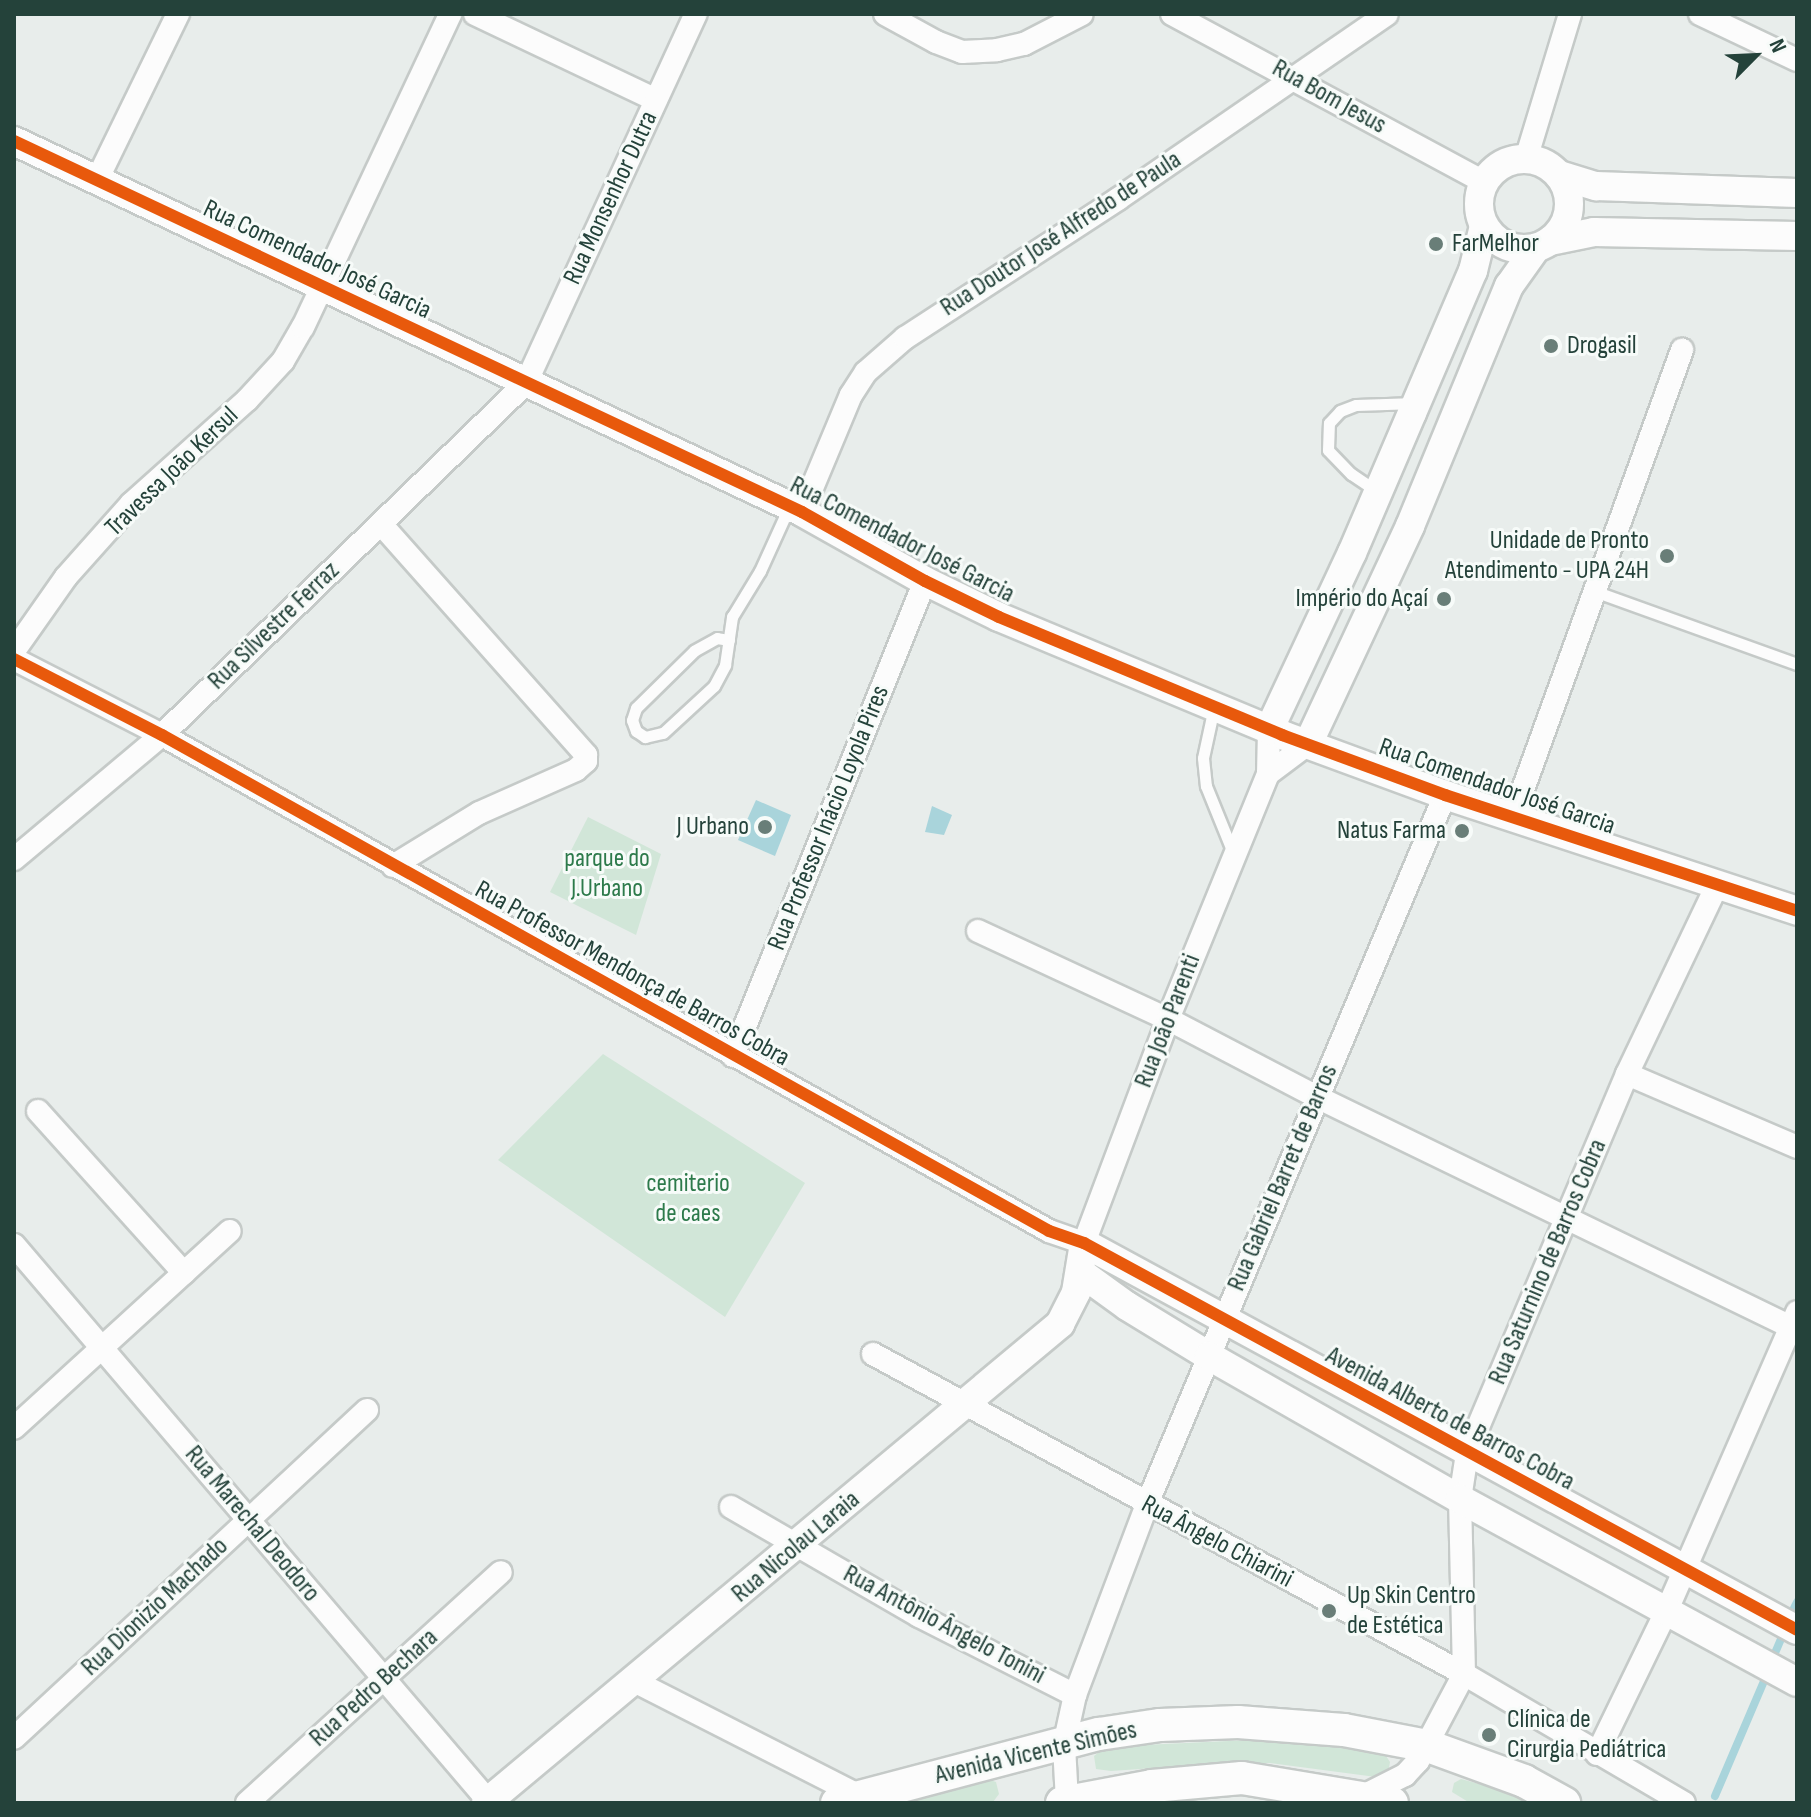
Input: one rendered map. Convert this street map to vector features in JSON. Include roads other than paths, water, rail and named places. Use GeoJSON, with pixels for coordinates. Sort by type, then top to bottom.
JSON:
{"type":"FeatureCollection","features":[{"type":"Feature","properties":{"kind":"main road","name":"Avenida Vicente Simões"},"geometry":{"type":"LineString","coordinates":[[848,1800],[1099,1734],[1160,1725],[1238,1722],[1344,1730],[1428,1746],[1524,1781],[1564,1803]]}},
{"type":"Feature","properties":{"kind":"main road","name":"Avenida Vicente Simões"},"geometry":{"type":"LineString","coordinates":[[1064,1802],[1150,1794],[1242,1778],[1354,1798]]}},
{"type":"Feature","properties":{"kind":"street"},"geometry":{"type":"LineString","coordinates":[[97,180],[178,14]]}},
{"type":"Feature","properties":{"kind":"street","name":"Travessa João Kersul"},"geometry":{"type":"LineString","coordinates":[[14,651],[66,577],[131,504],[247,400],[283,361],[450,14]]}},
{"type":"Feature","properties":{"kind":"street"},"geometry":{"type":"LineString","coordinates":[[475,14],[656,100]]}},
{"type":"Feature","properties":{"kind":"street","name":"Rua Monsenhor Dutra"},"geometry":{"type":"LineString","coordinates":[[526,383],[696,14]]}},
{"type":"Feature","properties":{"kind":"street"},"geometry":{"type":"LineString","coordinates":[[885,14],[962,52],[997,50],[1024,44],[1082,14]]}},
{"type":"Feature","properties":{"kind":"street","name":"Rua Bom Jesus"},"geometry":{"type":"LineString","coordinates":[[1172,14],[1484,182]]}},
{"type":"Feature","properties":{"kind":"street","name":"Rua Doutor José Alfredo de Paula"},"geometry":{"type":"LineString","coordinates":[[796,509],[851,395],[866,372],[895,346],[1118,199],[1387,14]]}},
{"type":"Feature","properties":{"kind":"street"},"geometry":{"type":"LineString","coordinates":[[1526,159],[1570,14]]}},
{"type":"Feature","properties":{"kind":"street"},"geometry":{"type":"LineString","coordinates":[[1700,14],[1797,60]]}},
{"type":"Feature","properties":{"kind":"street","name":"Rua Comendador José Garcia"},"geometry":{"type":"LineString","coordinates":[[14,141],[796,509],[925,581],[999,617],[1269,730],[1445,795],[1797,911]]}},
{"type":"Feature","properties":{"kind":"street"},"geometry":{"type":"LineString","coordinates":[[1269,730],[1378,492],[1473,271],[1484,226],[1479,196],[1484,182],[1502,164],[1526,159],[1550,167],[1559,175],[1596,186],[1797,193]]}},
{"type":"Feature","properties":{"kind":"street"},"geometry":{"type":"LineString","coordinates":[[1268,774],[1308,744],[1410,526],[1509,286],[1567,218],[1569,203],[1559,175]]}},
{"type":"Feature","properties":{"kind":"street"},"geometry":{"type":"LineString","coordinates":[[1484,226],[1506,246],[1543,244],[1594,232],[1797,236]]}},
{"type":"Feature","properties":{"kind":"street"},"geometry":{"type":"LineString","coordinates":[[1513,817],[1592,590],[1682,350]]}},
{"type":"Feature","properties":{"kind":"street","name":"Rua Silvestre Ferraz"},"geometry":{"type":"LineString","coordinates":[[14,859],[162,735],[526,383]]}},
{"type":"Feature","properties":{"kind":"street"},"geometry":{"type":"LineString","coordinates":[[381,524],[583,748],[586,761],[576,770],[479,813],[393,866]]}},
{"type":"Feature","properties":{"kind":"street","name":"Rua Professor Inácio Loyola Pires"},"geometry":{"type":"LineString","coordinates":[[733,1056],[925,581]]}},
{"type":"Feature","properties":{"kind":"street","name":"Rua Professor Mendonça de Barros Cobra"},"geometry":{"type":"LineString","coordinates":[[14,659],[162,735],[1049,1231],[1084,1243]]}},
{"type":"Feature","properties":{"kind":"street","name":"Rua João Parenti"},"geometry":{"type":"LineString","coordinates":[[1080,1272],[1084,1243],[1168,1019],[1268,774],[1269,730]]}},
{"type":"Feature","properties":{"kind":"street","name":"Rua Gabriel Barret de Barros"},"geometry":{"type":"LineString","coordinates":[[1064,1802],[1064,1745],[1075,1695],[1147,1504],[1445,795]]}},
{"type":"Feature","properties":{"kind":"street","name":"Rua Saturnino de Barros Cobra"},"geometry":{"type":"LineString","coordinates":[[1428,1746],[1464,1674],[1460,1499],[1467,1453],[1627,1074],[1717,885]]}},
{"type":"Feature","properties":{"kind":"street"},"geometry":{"type":"LineString","coordinates":[[978,931],[1168,1019],[1317,1097],[1566,1219],[1795,1323],[1667,1610],[1597,1754]]}},
{"type":"Feature","properties":{"kind":"street"},"geometry":{"type":"LineString","coordinates":[[1627,1074],[1797,1147]]}},
{"type":"Feature","properties":{"kind":"street"},"geometry":{"type":"LineString","coordinates":[[38,1111],[184,1273]]}},
{"type":"Feature","properties":{"kind":"street"},"geometry":{"type":"LineString","coordinates":[[14,1428],[230,1231]]}},
{"type":"Feature","properties":{"kind":"street","name":"Rua Professor Mendonça de Barros Cobra"},"geometry":{"type":"LineString","coordinates":[[1049,1231],[1080,1272]]}},
{"type":"Feature","properties":{"kind":"street","name":"Avenida Alberto de Barros Cobra"},"geometry":{"type":"LineString","coordinates":[[1084,1243],[1797,1630]]}},
{"type":"Feature","properties":{"kind":"street","name":"Rua Marechal Deodoro"},"geometry":{"type":"LineString","coordinates":[[14,1245],[488,1802]]}},
{"type":"Feature","properties":{"kind":"street"},"geometry":{"type":"LineString","coordinates":[[1080,1272],[1127,1306],[1209,1356],[1460,1499],[1797,1682]]}},
{"type":"Feature","properties":{"kind":"street","name":"Rua Nicolau Laraia"},"geometry":{"type":"LineString","coordinates":[[488,1802],[1060,1324],[1071,1307],[1080,1272]]}},
{"type":"Feature","properties":{"kind":"street","name":"Rua Ângelo Chiarini"},"geometry":{"type":"LineString","coordinates":[[873,1354],[1464,1674],[1684,1803]]}},
{"type":"Feature","properties":{"kind":"street","name":"Rua Dionizio Machado"},"geometry":{"type":"LineString","coordinates":[[14,1738],[367,1410]]}},
{"type":"Feature","properties":{"kind":"street","name":"Rua Antônio Ângelo Tonini"},"geometry":{"type":"LineString","coordinates":[[731,1507],[919,1616],[1075,1695]]}},
{"type":"Feature","properties":{"kind":"street","name":"Rua Pedro Bechara"},"geometry":{"type":"LineString","coordinates":[[247,1803],[501,1572]]}},
{"type":"Feature","properties":{"kind":"street"},"geometry":{"type":"LineString","coordinates":[[634,1681],[848,1800]]}},
{"type":"Feature","properties":{"kind":"street","name":"Avenida Vicente Simões"},"geometry":{"type":"LineString","coordinates":[[1354,1798],[1405,1775],[1428,1746]]}},
{"type":"Feature","properties":{"kind":"lane"},"geometry":{"type":"LineString","coordinates":[[1378,492],[1351,474],[1328,450],[1329,423],[1340,411],[1356,405],[1416,403]]}},
{"type":"Feature","properties":{"kind":"lane"},"geometry":{"type":"LineString","coordinates":[[729,640],[708,641],[684,660],[636,708],[632,720],[636,731],[645,737],[663,733],[714,686],[725,665],[729,640],[732,617],[796,509]]}},
{"type":"Feature","properties":{"kind":"lane"},"geometry":{"type":"LineString","coordinates":[[1592,590],[1797,664]]}},
{"type":"Feature","properties":{"kind":"lane"},"geometry":{"type":"LineString","coordinates":[[1214,707],[1203,758],[1206,786],[1235,856]]}},
{"type":"Feature","properties":{"kind":"water","name":"J Urbano"},"geometry":{"type":"Polygon","coordinates":[[[756,800],[791,815],[775,856],[738,840],[756,800]]]}},
{"type":"Feature","properties":{"kind":"water"},"geometry":{"type":"Polygon","coordinates":[[[932,806],[952,815],[944,835],[925,832],[932,806]]]}},
{"type":"Feature","properties":{"kind":"waterway"},"geometry":{"type":"LineString","coordinates":[[1793,1610],[1797,1602]]}},
{"type":"Feature","properties":{"kind":"waterway"},"geometry":{"type":"LineString","coordinates":[[1775,1653],[1781,1639]]}},
{"type":"Feature","properties":{"kind":"waterway"},"geometry":{"type":"LineString","coordinates":[[1715,1796],[1764,1681]]}},
{"type":"Feature","properties":{"kind":"place","name":"FarMelhor"},"geometry":{"type":"Point","coordinates":[1436,244]}},
{"type":"Feature","properties":{"kind":"place","name":"Drogasil"},"geometry":{"type":"Point","coordinates":[1551,346]}},
{"type":"Feature","properties":{"kind":"place","name":"Unidade de Pronto Atendimento - UPA 24H"},"geometry":{"type":"Point","coordinates":[1667,556]}},
{"type":"Feature","properties":{"kind":"place","name":"Império do Açaí"},"geometry":{"type":"Point","coordinates":[1444,599]}},
{"type":"Feature","properties":{"kind":"place","name":"J Urbano"},"geometry":{"type":"Point","coordinates":[765,827]}},
{"type":"Feature","properties":{"kind":"place","name":"Natus Farma"},"geometry":{"type":"Point","coordinates":[1462,831]}},
{"type":"Feature","properties":{"kind":"place","name":"Up Skin Centro de Estética"},"geometry":{"type":"Point","coordinates":[1329,1611]}},
{"type":"Feature","properties":{"kind":"place","name":"Clínica de Cirurgia Pediátrica"},"geometry":{"type":"Point","coordinates":[1489,1735]}},
{"type":"Feature","properties":{"kind":"park label","name":"parque do J.Urbano"},"geometry":{"type":"Point","coordinates":[607,874]}},
{"type":"Feature","properties":{"kind":"park label","name":"cemiterio de caes"},"geometry":{"type":"Point","coordinates":[688,1199]}}]}
